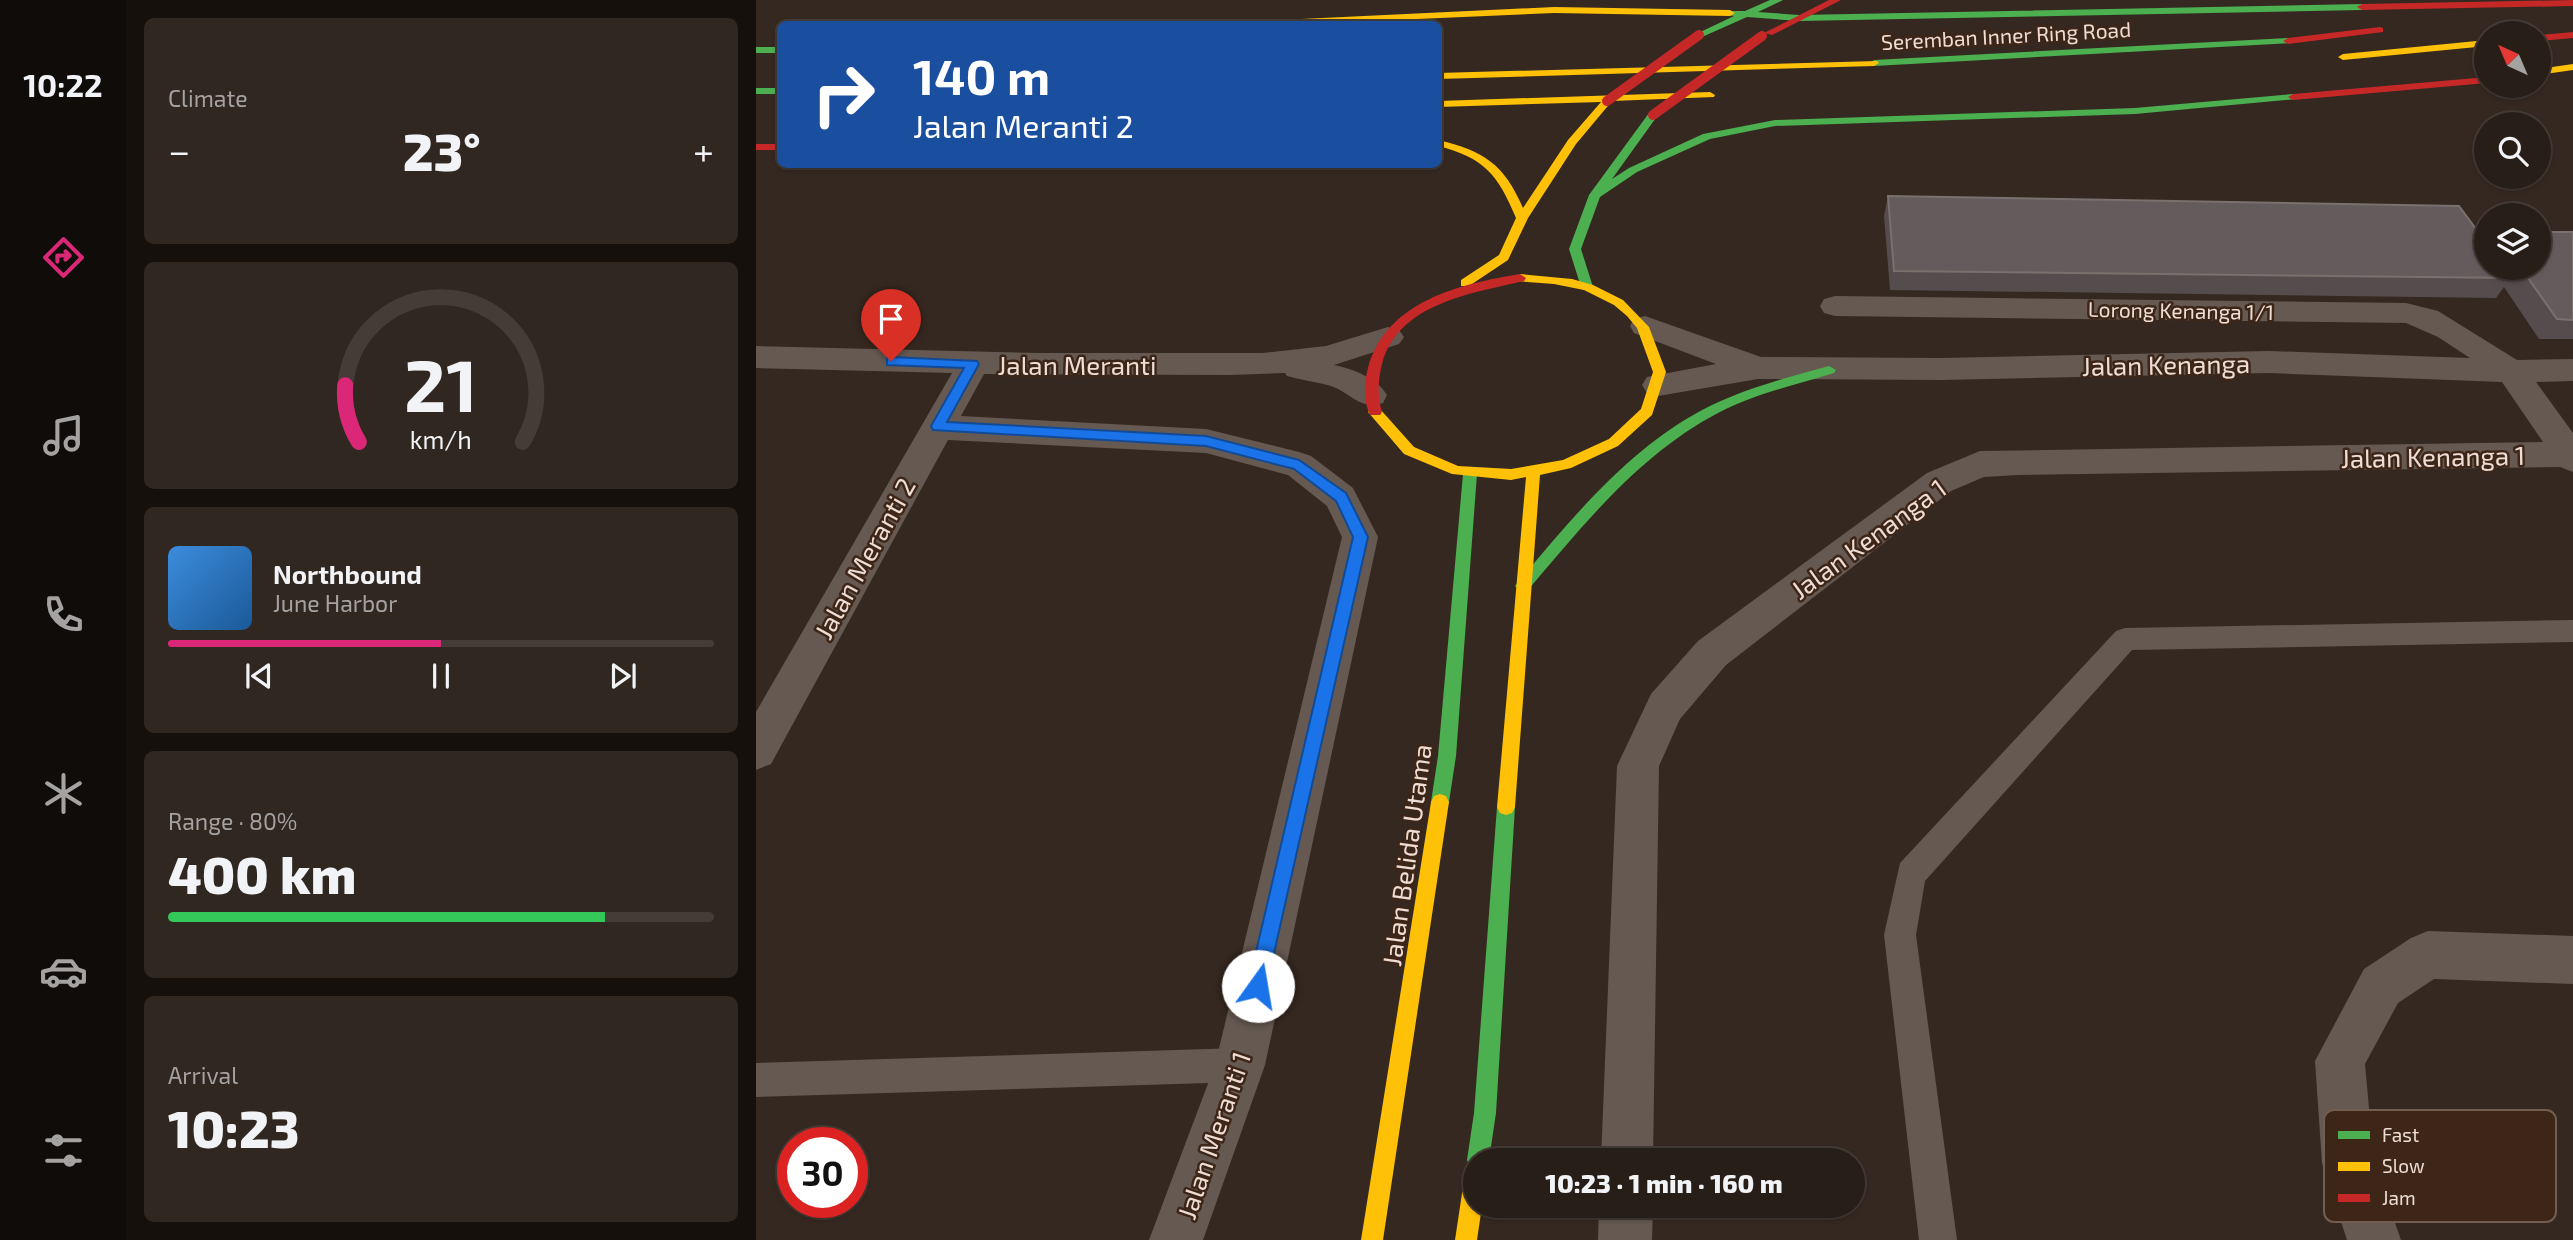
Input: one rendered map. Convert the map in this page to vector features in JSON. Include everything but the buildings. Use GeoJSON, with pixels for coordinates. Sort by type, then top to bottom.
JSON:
{"type":"FeatureCollection","features":[{"type":"Feature","properties":{"kind":"main road"},"geometry":{"type":"LineString","coordinates":[[1451,292],[1493,281],[1547,278],[1587,287],[1620,303],[1645,326],[1658,355],[1658,385],[1644,415],[1617,442],[1578,463],[1533,474],[1501,477],[1470,474],[1431,464],[1401,445],[1380,421],[1371,395],[1373,367],[1388,337],[1416,312],[1504,257],[1522,218],[1572,142],[1607,101],[1699,35],[1778,0]]}},
{"type":"Feature","properties":{"kind":"main road"},"geometry":{"type":"LineString","coordinates":[[1587,287],[1575,250],[1595,195],[1653,115],[1762,36],[1836,0]]}},
{"type":"Feature","properties":{"kind":"main road"},"geometry":{"type":"LineString","coordinates":[[1941,0],[1988,16]]}},
{"type":"Feature","properties":{"kind":"main road"},"geometry":{"type":"LineString","coordinates":[[1317,21],[1547,9],[1648,8],[1799,18],[2573,5]]}},
{"type":"Feature","properties":{"kind":"main road"},"geometry":{"type":"LineString","coordinates":[[2450,22],[2573,5]]}},
{"type":"Feature","properties":{"kind":"main road","name":"Seremban Inner Ring Road"},"geometry":{"type":"LineString","coordinates":[[1442,76],[1830,65],[2260,44],[2396,28]]}},
{"type":"Feature","properties":{"kind":"main road"},"geometry":{"type":"LineString","coordinates":[[2552,37],[2573,35]]}},
{"type":"Feature","properties":{"kind":"main road"},"geometry":{"type":"LineString","coordinates":[[2322,59],[2474,44]]}},
{"type":"Feature","properties":{"kind":"main road"},"geometry":{"type":"LineString","coordinates":[[756,50],[777,50]]}},
{"type":"Feature","properties":{"kind":"main road"},"geometry":{"type":"LineString","coordinates":[[2552,70],[2573,67]]}},
{"type":"Feature","properties":{"kind":"main road"},"geometry":{"type":"LineString","coordinates":[[1595,195],[1633,170],[1707,136],[1775,123],[2135,111],[2474,81]]}},
{"type":"Feature","properties":{"kind":"main road"},"geometry":{"type":"LineString","coordinates":[[756,91],[777,91]]}},
{"type":"Feature","properties":{"kind":"main road"},"geometry":{"type":"LineString","coordinates":[[1442,104],[1722,95]]}},
{"type":"Feature","properties":{"kind":"main road"},"geometry":{"type":"LineString","coordinates":[[1442,145],[1466,148],[1489,160],[1504,176],[1522,218]]}},
{"type":"Feature","properties":{"kind":"main road"},"geometry":{"type":"LineString","coordinates":[[756,147],[777,147]]}},
{"type":"Feature","properties":{"kind":"main road"},"geometry":{"type":"LineString","coordinates":[[1523,586],[1621,476],[1684,429],[1713,410],[1829,370]]}},
{"type":"Feature","properties":{"kind":"main road","name":"Jalan Belida Utama"},"geometry":{"type":"LineString","coordinates":[[1372,1240],[1447,756],[1470,474]]}},
{"type":"Feature","properties":{"kind":"main road"},"geometry":{"type":"LineString","coordinates":[[1480,1148],[1485,1113],[1533,474]]}},
{"type":"Feature","properties":{"kind":"main road"},"geometry":{"type":"LineString","coordinates":[[1466,1240],[1469,1218]]}},
{"type":"Feature","properties":{"kind":"street","name":"Lorong Kenanga 1/1"},"geometry":{"type":"LineString","coordinates":[[1835,306],[2406,313],[2427,318],[2449,330],[2511,371]]}},
{"type":"Feature","properties":{"kind":"street","name":"Jalan Kenanga"},"geometry":{"type":"LineString","coordinates":[[1645,326],[1758,368]]}},
{"type":"Feature","properties":{"kind":"street","name":"Jalan Meranti"},"geometry":{"type":"LineString","coordinates":[[756,357],[973,364],[1272,363],[1348,352],[1388,337]]}},
{"type":"Feature","properties":{"kind":"street","name":"Jalan Kenanga"},"geometry":{"type":"LineString","coordinates":[[1658,385],[1758,368],[1829,370],[2269,362],[2511,371],[2573,370]]}},
{"type":"Feature","properties":{"kind":"street","name":"Jalan Meranti"},"geometry":{"type":"LineString","coordinates":[[1272,363],[1343,378],[1371,395]]}},
{"type":"Feature","properties":{"kind":"street","name":"Jalan Meranti 2"},"geometry":{"type":"LineString","coordinates":[[756,751],[973,364]]}},
{"type":"Feature","properties":{"kind":"street","name":"Jalan Kenanga 1"},"geometry":{"type":"LineString","coordinates":[[2511,371],[2571,456]]}},
{"type":"Feature","properties":{"kind":"street","name":"Jalan Meranti 1"},"geometry":{"type":"LineString","coordinates":[[938,426],[1206,441],[1299,465],[1341,497],[1360,537],[1240,1065],[1176,1240]]}},
{"type":"Feature","properties":{"kind":"street","name":"Jalan Kenanga 1"},"geometry":{"type":"LineString","coordinates":[[1628,1148],[1638,766],[1665,707],[1712,653],[1939,482],[1980,464],[2018,462],[2571,456]]}},
{"type":"Feature","properties":{"kind":"street"},"geometry":{"type":"LineString","coordinates":[[2344,1110],[2340,1061],[2381,986],[2428,955],[2573,960]]}},
{"type":"Feature","properties":{"kind":"street"},"geometry":{"type":"LineString","coordinates":[[1625,1240],[1626,1218]]}},
{"type":"Feature","properties":{"kind":"street"},"geometry":{"type":"LineString","coordinates":[[2368,1222],[2374,1240]]}},
{"type":"Feature","properties":{"kind":"lane"},"geometry":{"type":"LineString","coordinates":[[1938,1240],[1900,935],[1911,874],[2124,639],[2573,631]]}},
{"type":"Feature","properties":{"kind":"lane"},"geometry":{"type":"LineString","coordinates":[[756,1080],[1240,1065]]}},
{"type":"Feature","properties":{"kind":"traffic: fast"},"geometry":{"type":"LineString","coordinates":[[1699,35],[1778,0]]}},
{"type":"Feature","properties":{"kind":"traffic: fast"},"geometry":{"type":"LineString","coordinates":[[1730,13],[1799,18],[2362,7]]}},
{"type":"Feature","properties":{"kind":"traffic: fast"},"geometry":{"type":"LineString","coordinates":[[1874,63],[2288,41]]}},
{"type":"Feature","properties":{"kind":"traffic: fast"},"geometry":{"type":"LineString","coordinates":[[756,50],[777,50]]}},
{"type":"Feature","properties":{"kind":"traffic: fast"},"geometry":{"type":"LineString","coordinates":[[756,91],[777,91]]}},
{"type":"Feature","properties":{"kind":"traffic: fast"},"geometry":{"type":"LineString","coordinates":[[1595,195],[1633,170],[1707,136],[1775,123],[2135,111],[2293,97]]}},
{"type":"Feature","properties":{"kind":"traffic: fast"},"geometry":{"type":"LineString","coordinates":[[1587,287],[1575,249],[1595,195],[1653,115]]}},
{"type":"Feature","properties":{"kind":"traffic: fast"},"geometry":{"type":"LineString","coordinates":[[1523,586],[1587,512],[1658,445],[1685,426],[1741,397],[1829,370]]}},
{"type":"Feature","properties":{"kind":"traffic: fast"},"geometry":{"type":"LineString","coordinates":[[1440,802],[1447,756],[1470,474]]}},
{"type":"Feature","properties":{"kind":"traffic: fast"},"geometry":{"type":"LineString","coordinates":[[1480,1148],[1485,1113],[1506,807]]}},
{"type":"Feature","properties":{"kind":"traffic: slow"},"geometry":{"type":"LineString","coordinates":[[1313,21],[1554,10],[1730,13]]}},
{"type":"Feature","properties":{"kind":"traffic: slow"},"geometry":{"type":"LineString","coordinates":[[2343,57],[2474,44]]}},
{"type":"Feature","properties":{"kind":"traffic: slow"},"geometry":{"type":"LineString","coordinates":[[1442,76],[1874,63]]}},
{"type":"Feature","properties":{"kind":"traffic: slow"},"geometry":{"type":"LineString","coordinates":[[2552,70],[2573,67]]}},
{"type":"Feature","properties":{"kind":"traffic: slow"},"geometry":{"type":"LineString","coordinates":[[1442,104],[1710,95]]}},
{"type":"Feature","properties":{"kind":"traffic: slow"},"geometry":{"type":"LineString","coordinates":[[1465,283],[1504,257],[1522,218],[1572,142],[1607,101]]}},
{"type":"Feature","properties":{"kind":"traffic: slow"},"geometry":{"type":"LineString","coordinates":[[1442,144],[1471,153],[1492,167],[1501,176],[1522,218]]}},
{"type":"Feature","properties":{"kind":"traffic: slow"},"geometry":{"type":"LineString","coordinates":[[1375,412],[1409,451],[1457,471],[1511,475],[1566,465],[1614,443],[1647,411],[1659,372],[1643,327],[1632,313],[1604,294],[1572,283],[1520,278]]}},
{"type":"Feature","properties":{"kind":"traffic: slow"},"geometry":{"type":"LineString","coordinates":[[1506,807],[1533,474]]}},
{"type":"Feature","properties":{"kind":"traffic: slow"},"geometry":{"type":"LineString","coordinates":[[1372,1240],[1440,802]]}},
{"type":"Feature","properties":{"kind":"traffic: slow"},"geometry":{"type":"LineString","coordinates":[[1466,1240],[1469,1218]]}},
{"type":"Feature","properties":{"kind":"traffic: jam"},"geometry":{"type":"LineString","coordinates":[[1769,33],[1836,0]]}},
{"type":"Feature","properties":{"kind":"traffic: jam"},"geometry":{"type":"LineString","coordinates":[[2362,7],[2573,3]]}},
{"type":"Feature","properties":{"kind":"traffic: jam"},"geometry":{"type":"LineString","coordinates":[[2288,41],[2380,30]]}},
{"type":"Feature","properties":{"kind":"traffic: jam"},"geometry":{"type":"LineString","coordinates":[[1607,101],[1699,35]]}},
{"type":"Feature","properties":{"kind":"traffic: jam"},"geometry":{"type":"LineString","coordinates":[[2552,37],[2573,35]]}},
{"type":"Feature","properties":{"kind":"traffic: jam"},"geometry":{"type":"LineString","coordinates":[[1653,115],[1762,36]]}},
{"type":"Feature","properties":{"kind":"traffic: jam"},"geometry":{"type":"LineString","coordinates":[[2293,97],[2474,81]]}},
{"type":"Feature","properties":{"kind":"traffic: jam"},"geometry":{"type":"LineString","coordinates":[[756,147],[777,147]]}},
{"type":"Feature","properties":{"kind":"traffic: jam"},"geometry":{"type":"LineString","coordinates":[[1375,412],[1372,398],[1373,375],[1379,352],[1391,333],[1408,317],[1429,304],[1452,295],[1475,287],[1520,278]]}},
{"type":"Feature","properties":{"kind":"route"},"geometry":{"type":"LineString","coordinates":[[891,361],[973,364],[938,426],[1206,441],[1299,465],[1341,497],[1360,537],[1258,986]]}}]}
